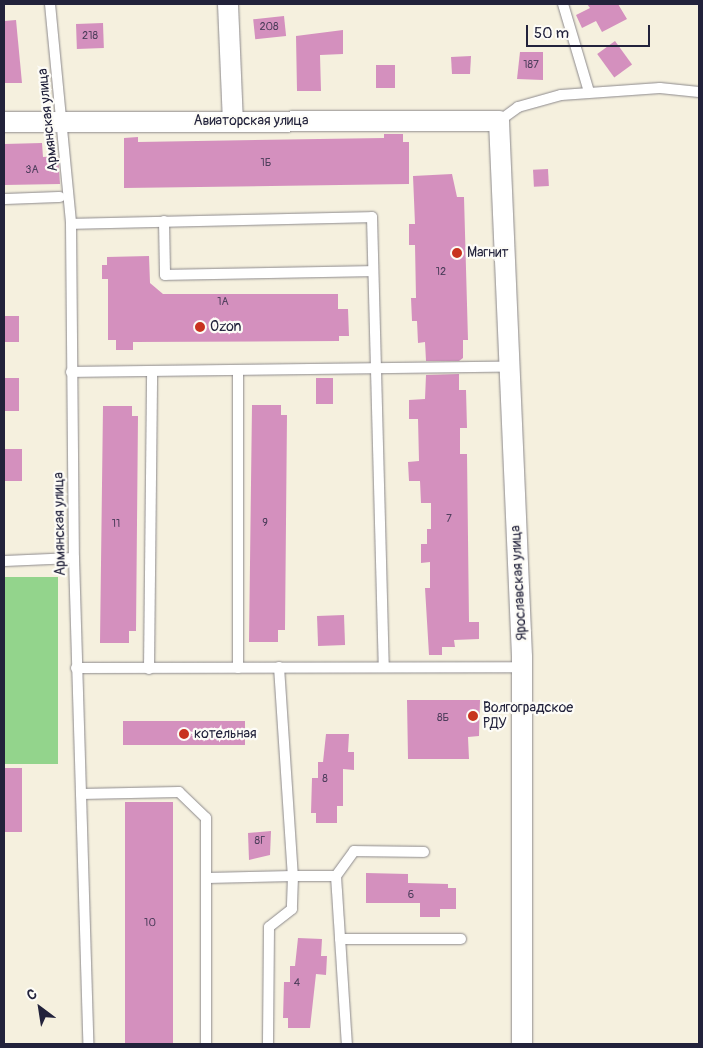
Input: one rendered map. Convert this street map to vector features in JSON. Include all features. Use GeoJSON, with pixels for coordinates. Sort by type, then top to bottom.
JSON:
{"type":"FeatureCollection","features":[{"type":"Feature","properties":{"kind":"street"},"geometry":{"type":"LineString","coordinates":[[228,4],[233,121]]}},
{"type":"Feature","properties":{"kind":"street","name":"Авиаторская улица"},"geometry":{"type":"LineString","coordinates":[[4,122],[62,120],[499,122]]}},
{"type":"Feature","properties":{"kind":"street","name":"Ярославская улица"},"geometry":{"type":"LineString","coordinates":[[499,122],[522,667],[522,1044]]}},
{"type":"Feature","properties":{"kind":"lane","name":"Армянская улица"},"geometry":{"type":"LineString","coordinates":[[50,4],[71,224],[71,372],[76,668],[88,1044]]}},
{"type":"Feature","properties":{"kind":"lane"},"geometry":{"type":"LineString","coordinates":[[563,4],[589,92]]}},
{"type":"Feature","properties":{"kind":"lane"},"geometry":{"type":"LineString","coordinates":[[499,122],[518,107],[589,92],[660,88],[699,92]]}},
{"type":"Feature","properties":{"kind":"lane"},"geometry":{"type":"LineString","coordinates":[[4,199],[60,197]]}},
{"type":"Feature","properties":{"kind":"lane"},"geometry":{"type":"LineString","coordinates":[[71,224],[372,217],[384,666]]}},
{"type":"Feature","properties":{"kind":"lane"},"geometry":{"type":"LineString","coordinates":[[164,222],[165,274],[373,271]]}},
{"type":"Feature","properties":{"kind":"lane"},"geometry":{"type":"LineString","coordinates":[[71,372],[509,367]]}},
{"type":"Feature","properties":{"kind":"lane"},"geometry":{"type":"LineString","coordinates":[[238,371],[238,668]]}},
{"type":"Feature","properties":{"kind":"lane"},"geometry":{"type":"LineString","coordinates":[[149,669],[152,372]]}},
{"type":"Feature","properties":{"kind":"lane"},"geometry":{"type":"LineString","coordinates":[[4,561],[74,558]]}},
{"type":"Feature","properties":{"kind":"lane"},"geometry":{"type":"LineString","coordinates":[[268,1044],[268,927],[292,909],[293,876],[280,667]]}},
{"type":"Feature","properties":{"kind":"lane"},"geometry":{"type":"LineString","coordinates":[[76,668],[522,667]]}},
{"type":"Feature","properties":{"kind":"lane"},"geometry":{"type":"LineString","coordinates":[[81,794],[179,792],[206,818],[206,1044]]}},
{"type":"Feature","properties":{"kind":"lane"},"geometry":{"type":"LineString","coordinates":[[346,1044],[336,876],[354,851],[424,852]]}},
{"type":"Feature","properties":{"kind":"lane"},"geometry":{"type":"LineString","coordinates":[[207,878],[336,876]]}},
{"type":"Feature","properties":{"kind":"lane"},"geometry":{"type":"LineString","coordinates":[[340,939],[461,939]]}},
{"type":"Feature","properties":{"kind":"green space"},"geometry":{"type":"Polygon","coordinates":[[[4,577],[58,577],[58,764],[4,764],[4,577]]]}},
{"type":"Feature","properties":{"kind":"building"},"geometry":{"type":"Polygon","coordinates":[[[587,4],[618,4],[627,19],[602,32],[596,21],[582,28],[576,15],[590,8],[587,4]]]}},
{"type":"Feature","properties":{"kind":"building"},"geometry":{"type":"Polygon","coordinates":[[[284,16],[286,36],[255,39],[253,19],[284,16]]]}},
{"type":"Feature","properties":{"kind":"building"},"geometry":{"type":"Polygon","coordinates":[[[16,20],[22,83],[4,83],[4,21],[16,20]]]}},
{"type":"Feature","properties":{"kind":"building"},"geometry":{"type":"Polygon","coordinates":[[[103,23],[104,48],[77,49],[76,24],[103,23]]]}},
{"type":"Feature","properties":{"kind":"building"},"geometry":{"type":"Polygon","coordinates":[[[343,30],[343,54],[320,55],[321,91],[297,91],[296,36],[343,30]]]}},
{"type":"Feature","properties":{"kind":"building"},"geometry":{"type":"Polygon","coordinates":[[[615,41],[632,64],[614,77],[597,54],[615,41]]]}},
{"type":"Feature","properties":{"kind":"building"},"geometry":{"type":"Polygon","coordinates":[[[520,52],[543,52],[543,80],[517,79],[520,52]]]}},
{"type":"Feature","properties":{"kind":"building"},"geometry":{"type":"Polygon","coordinates":[[[471,56],[470,74],[452,74],[451,57],[471,56]]]}},
{"type":"Feature","properties":{"kind":"building"},"geometry":{"type":"Polygon","coordinates":[[[376,65],[395,65],[395,88],[376,88],[376,65]]]}},
{"type":"Feature","properties":{"kind":"building"},"geometry":{"type":"Polygon","coordinates":[[[384,134],[403,134],[403,142],[409,142],[409,184],[124,188],[124,138],[138,137],[138,142],[384,138],[384,134]]]}},
{"type":"Feature","properties":{"kind":"building"},"geometry":{"type":"Polygon","coordinates":[[[42,143],[43,157],[58,156],[60,184],[4,185],[4,144],[42,143]]]}},
{"type":"Feature","properties":{"kind":"building"},"geometry":{"type":"Polygon","coordinates":[[[548,169],[549,186],[534,187],[533,170],[548,169]]]}},
{"type":"Feature","properties":{"kind":"building"},"geometry":{"type":"Polygon","coordinates":[[[452,174],[457,197],[464,197],[468,340],[463,340],[463,358],[459,361],[426,361],[425,342],[418,343],[417,321],[412,321],[411,298],[416,298],[415,245],[409,245],[409,224],[415,224],[413,176],[452,174]]]}},
{"type":"Feature","properties":{"kind":"building"},"geometry":{"type":"Polygon","coordinates":[[[149,256],[150,283],[163,294],[338,294],[338,309],[348,309],[349,336],[339,336],[339,341],[133,342],[133,350],[116,350],[116,340],[108,340],[108,279],[102,279],[102,265],[107,265],[107,257],[149,256]]]}},
{"type":"Feature","properties":{"kind":"building"},"geometry":{"type":"Polygon","coordinates":[[[4,316],[19,316],[19,342],[4,342],[4,316]]]}},
{"type":"Feature","properties":{"kind":"building"},"geometry":{"type":"Polygon","coordinates":[[[459,374],[459,390],[466,390],[467,428],[460,428],[460,454],[467,454],[469,622],[479,622],[479,639],[454,640],[455,647],[442,647],[442,655],[429,655],[425,588],[430,588],[430,562],[421,563],[421,544],[427,544],[427,529],[431,529],[431,503],[421,503],[420,481],[409,481],[408,462],[419,461],[418,419],[409,419],[409,400],[425,399],[426,375],[459,374]]]}},
{"type":"Feature","properties":{"kind":"building"},"geometry":{"type":"Polygon","coordinates":[[[4,378],[19,378],[19,411],[4,411],[4,378]]]}},
{"type":"Feature","properties":{"kind":"building"},"geometry":{"type":"Polygon","coordinates":[[[316,378],[333,378],[333,404],[316,404],[316,378]]]}},
{"type":"Feature","properties":{"kind":"building"},"geometry":{"type":"Polygon","coordinates":[[[252,405],[281,405],[281,415],[287,415],[285,630],[278,630],[278,642],[249,642],[252,405]]]}},
{"type":"Feature","properties":{"kind":"building"},"geometry":{"type":"Polygon","coordinates":[[[103,406],[132,406],[132,416],[138,416],[136,631],[129,631],[129,643],[100,643],[103,406]]]}},
{"type":"Feature","properties":{"kind":"building"},"geometry":{"type":"Polygon","coordinates":[[[4,449],[22,449],[22,481],[4,481],[4,449]]]}},
{"type":"Feature","properties":{"kind":"building"},"geometry":{"type":"Polygon","coordinates":[[[344,615],[345,645],[318,646],[317,616],[344,615]]]}},
{"type":"Feature","properties":{"kind":"building"},"geometry":{"type":"Polygon","coordinates":[[[407,700],[480,700],[479,736],[468,737],[469,759],[408,759],[407,700]]]}},
{"type":"Feature","properties":{"kind":"building","name":"котельная"},"geometry":{"type":"Polygon","coordinates":[[[123,721],[245,721],[245,745],[123,745],[123,721]]]}},
{"type":"Feature","properties":{"kind":"building"},"geometry":{"type":"Polygon","coordinates":[[[326,734],[349,734],[348,752],[354,752],[354,770],[343,769],[343,806],[337,806],[337,823],[316,823],[316,813],[311,813],[312,778],[318,778],[318,762],[323,762],[326,734]]]}},
{"type":"Feature","properties":{"kind":"building"},"geometry":{"type":"Polygon","coordinates":[[[4,768],[22,768],[22,832],[4,832],[4,768]]]}},
{"type":"Feature","properties":{"kind":"building"},"geometry":{"type":"Polygon","coordinates":[[[125,802],[173,802],[173,1044],[125,1044],[125,802]]]}},
{"type":"Feature","properties":{"kind":"building"},"geometry":{"type":"Polygon","coordinates":[[[271,831],[270,855],[249,860],[248,833],[271,831]]]}},
{"type":"Feature","properties":{"kind":"building"},"geometry":{"type":"Polygon","coordinates":[[[366,873],[408,874],[408,883],[448,884],[448,888],[456,888],[456,909],[440,909],[440,917],[420,917],[420,903],[366,903],[366,873]]]}},
{"type":"Feature","properties":{"kind":"building"},"geometry":{"type":"Polygon","coordinates":[[[298,938],[322,939],[321,956],[327,956],[326,975],[316,974],[310,1028],[288,1028],[288,1018],[283,1018],[284,982],[290,982],[290,966],[295,966],[298,938]]]}},
{"type":"Feature","properties":{"kind":"place","name":"Магнит"},"geometry":{"type":"Point","coordinates":[457,253]}},
{"type":"Feature","properties":{"kind":"place","name":"Ozon"},"geometry":{"type":"Point","coordinates":[200,327]}},
{"type":"Feature","properties":{"kind":"place","name":"Волгоградское РДУ"},"geometry":{"type":"Point","coordinates":[473,716]}},
{"type":"Feature","properties":{"kind":"place","name":"котельная"},"geometry":{"type":"Point","coordinates":[184,734]}}]}
